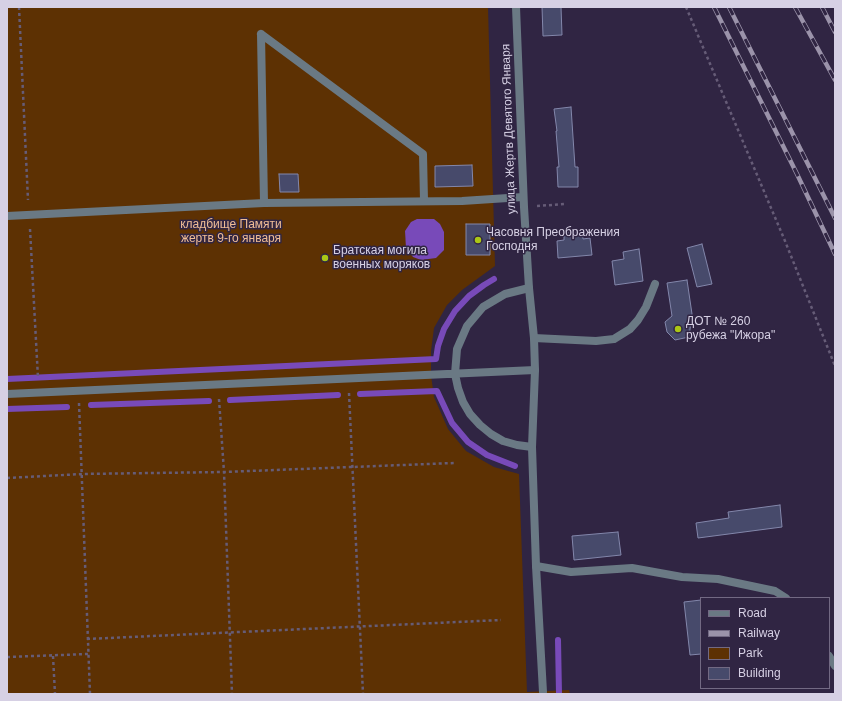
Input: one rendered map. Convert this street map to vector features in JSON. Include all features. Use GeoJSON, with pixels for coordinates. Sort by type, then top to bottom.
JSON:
{"type":"FeatureCollection","features":[{"type":"Feature","properties":{"kind":"street","name":"улица Жертв Девятого Января"},"geometry":{"type":"LineString","coordinates":[[516,7],[523,197],[534,338],[535,370],[532,447],[536,566],[543,693]]}},
{"type":"Feature","properties":{"kind":"street"},"geometry":{"type":"LineString","coordinates":[[264,204],[261,34],[423,154],[424,201]]}},
{"type":"Feature","properties":{"kind":"street"},"geometry":{"type":"LineString","coordinates":[[7,216],[264,204],[462,201],[523,197]]}},
{"type":"Feature","properties":{"kind":"street"},"geometry":{"type":"LineString","coordinates":[[534,338],[596,341],[614,339],[630,329],[638,320],[646,307],[655,284]]}},
{"type":"Feature","properties":{"kind":"street"},"geometry":{"type":"LineString","coordinates":[[529,288],[505,294],[483,307],[467,326],[457,349],[455,374],[463,402],[470,414],[480,425],[491,434],[504,441],[532,447]]}},
{"type":"Feature","properties":{"kind":"street"},"geometry":{"type":"LineString","coordinates":[[7,394],[535,370]]}},
{"type":"Feature","properties":{"kind":"street"},"geometry":{"type":"LineString","coordinates":[[536,566],[571,572],[632,568],[682,577],[718,579],[775,591],[784,597]]}},
{"type":"Feature","properties":{"kind":"path"},"geometry":{"type":"LineString","coordinates":[[18,7],[38,385]]}},
{"type":"Feature","properties":{"kind":"path"},"geometry":{"type":"LineString","coordinates":[[686,7],[785,241],[835,366]]}},
{"type":"Feature","properties":{"kind":"path"},"geometry":{"type":"LineString","coordinates":[[348,379],[363,694]]}},
{"type":"Feature","properties":{"kind":"path"},"geometry":{"type":"LineString","coordinates":[[218,384],[224,472],[232,694]]}},
{"type":"Feature","properties":{"kind":"path"},"geometry":{"type":"LineString","coordinates":[[79,391],[90,694]]}},
{"type":"Feature","properties":{"kind":"path"},"geometry":{"type":"LineString","coordinates":[[7,478],[82,474],[224,472],[454,463]]}},
{"type":"Feature","properties":{"kind":"path"},"geometry":{"type":"LineString","coordinates":[[88,639],[501,620]]}},
{"type":"Feature","properties":{"kind":"path"},"geometry":{"type":"LineString","coordinates":[[7,657],[88,654]]}},
{"type":"Feature","properties":{"kind":"path"},"geometry":{"type":"LineString","coordinates":[[53,656],[55,694]]}},
{"type":"Feature","properties":{"kind":"green space","name":"кладбище Памяти жертв 9-го января"},"geometry":{"type":"Polygon","coordinates":[[[7,7],[488,7],[495,266],[462,290],[447,305],[434,328],[431,351],[431,375],[434,397],[448,429],[466,451],[494,467],[519,474],[527,692],[569,690],[570,694],[7,694],[7,7]]]}},
{"type":"Feature","properties":{"kind":"shaded area"},"geometry":{"type":"Polygon","coordinates":[[[417,219],[434,219],[440,224],[444,232],[444,250],[436,258],[421,260],[413,257],[406,248],[405,231],[411,222],[417,219]]]}},
{"type":"Feature","properties":{"kind":"building"},"geometry":{"type":"Polygon","coordinates":[[[542,7],[561,7],[562,35],[543,36],[542,7]]]}},
{"type":"Feature","properties":{"kind":"building"},"geometry":{"type":"Polygon","coordinates":[[[571,107],[575,167],[578,167],[578,187],[558,187],[557,167],[559,167],[554,109],[571,107]]]}},
{"type":"Feature","properties":{"kind":"building"},"geometry":{"type":"Polygon","coordinates":[[[472,165],[473,186],[435,187],[435,166],[472,165]]]}},
{"type":"Feature","properties":{"kind":"building"},"geometry":{"type":"Polygon","coordinates":[[[279,174],[298,174],[299,192],[280,192],[279,174]]]}},
{"type":"Feature","properties":{"kind":"building","name":"Часовня Преображения Господня"},"geometry":{"type":"Polygon","coordinates":[[[466,224],[490,224],[490,255],[466,255],[466,224]]]}},
{"type":"Feature","properties":{"kind":"building"},"geometry":{"type":"Polygon","coordinates":[[[583,232],[583,239],[590,238],[592,255],[558,258],[557,241],[564,240],[564,233],[583,232]]]}},
{"type":"Feature","properties":{"kind":"building"},"geometry":{"type":"Polygon","coordinates":[[[702,244],[712,284],[697,287],[687,248],[702,244]]]}},
{"type":"Feature","properties":{"kind":"building"},"geometry":{"type":"Polygon","coordinates":[[[639,249],[643,281],[615,285],[612,261],[624,259],[623,252],[639,249]]]}},
{"type":"Feature","properties":{"kind":"building"},"geometry":{"type":"Polygon","coordinates":[[[687,280],[692,314],[689,337],[675,340],[667,332],[665,322],[672,316],[667,283],[687,280]]]}},
{"type":"Feature","properties":{"kind":"building"},"geometry":{"type":"Polygon","coordinates":[[[780,505],[782,527],[698,538],[696,523],[729,518],[728,512],[780,505]]]}},
{"type":"Feature","properties":{"kind":"building"},"geometry":{"type":"Polygon","coordinates":[[[618,532],[621,555],[574,560],[572,536],[618,532]]]}},
{"type":"Feature","properties":{"kind":"building"},"geometry":{"type":"Polygon","coordinates":[[[700,600],[700,654],[690,655],[684,602],[700,600]]]}},
{"type":"Feature","properties":{"kind":"waterway"},"geometry":{"type":"LineString","coordinates":[[7,379],[436,359],[438,346],[444,329],[455,311],[469,296],[494,279]]}},
{"type":"Feature","properties":{"kind":"waterway"},"geometry":{"type":"LineString","coordinates":[[360,394],[437,391],[452,423],[468,442],[487,455],[515,466]]}},
{"type":"Feature","properties":{"kind":"waterway"},"geometry":{"type":"LineString","coordinates":[[230,400],[338,395]]}},
{"type":"Feature","properties":{"kind":"waterway"},"geometry":{"type":"LineString","coordinates":[[91,405],[209,401]]}},
{"type":"Feature","properties":{"kind":"waterway"},"geometry":{"type":"LineString","coordinates":[[7,409],[67,407]]}},
{"type":"Feature","properties":{"kind":"waterway"},"geometry":{"type":"LineString","coordinates":[[558,640],[559,694]]}},
{"type":"Feature","properties":{"kind":"railway"},"geometry":{"type":"LineString","coordinates":[[714,7],[835,254]]}},
{"type":"Feature","properties":{"kind":"railway"},"geometry":{"type":"LineString","coordinates":[[729,7],[835,218]]}},
{"type":"Feature","properties":{"kind":"railway"},"geometry":{"type":"LineString","coordinates":[[795,7],[835,80]]}},
{"type":"Feature","properties":{"kind":"railway"},"geometry":{"type":"LineString","coordinates":[[822,7],[835,32]]}},
{"type":"Feature","properties":{"kind":"place","name":"Часовня Преображения Господня"},"geometry":{"type":"Point","coordinates":[478,240]}},
{"type":"Feature","properties":{"kind":"place","name":"Братская могила военных моряков"},"geometry":{"type":"Point","coordinates":[325,258]}},
{"type":"Feature","properties":{"kind":"place","name":"ДОТ № 260 рубежа \"Ижора\""},"geometry":{"type":"Point","coordinates":[678,329]}}]}
